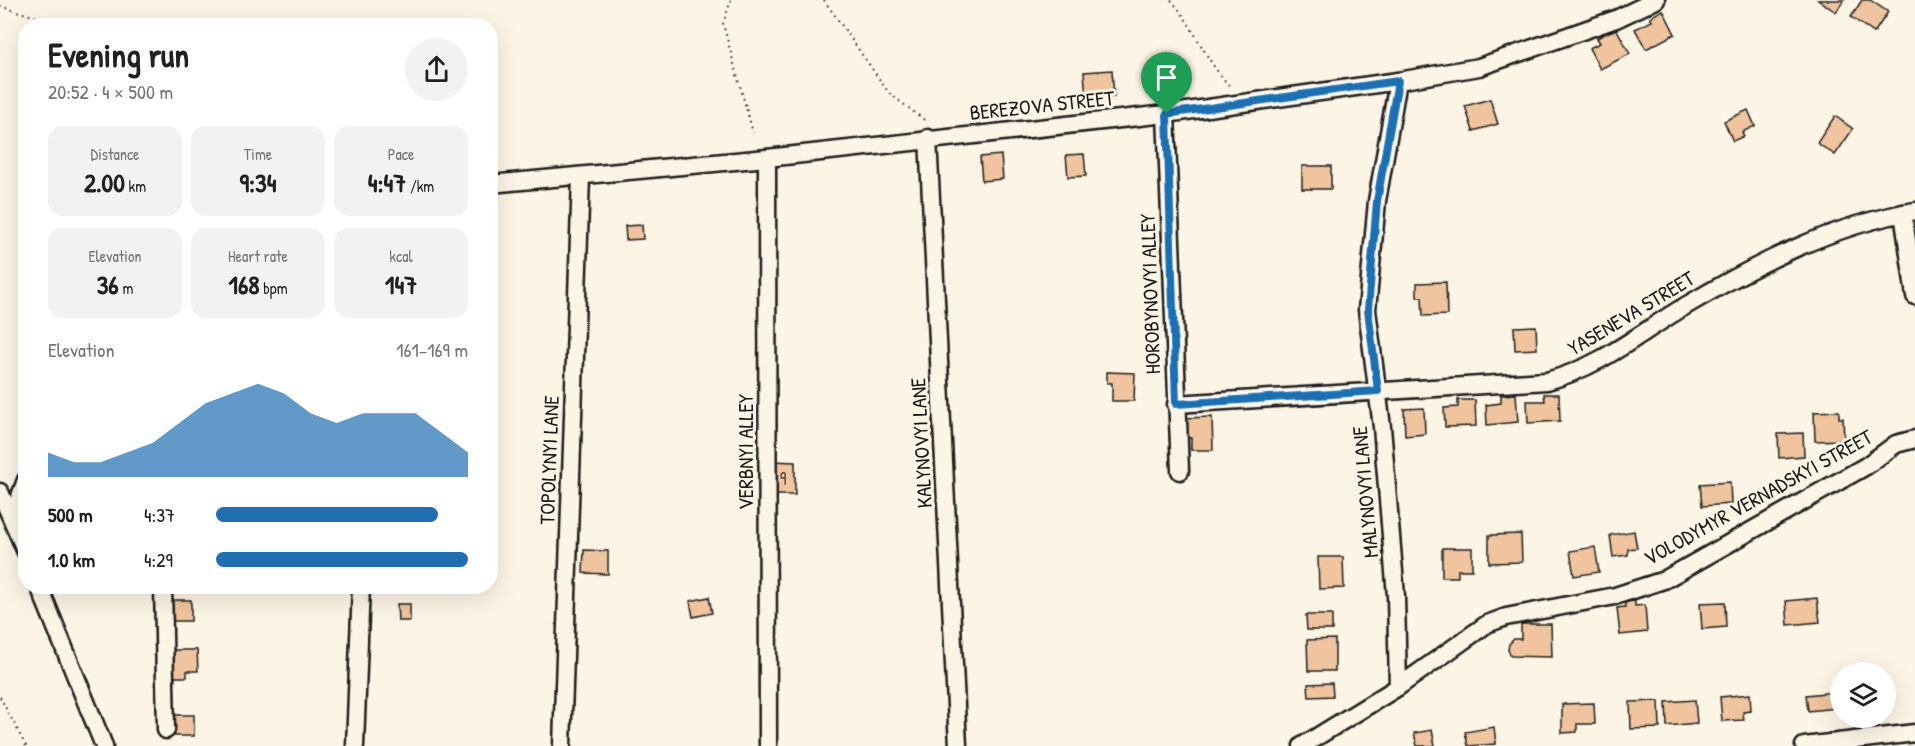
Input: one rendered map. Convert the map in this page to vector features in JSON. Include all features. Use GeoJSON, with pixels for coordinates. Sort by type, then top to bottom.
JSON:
{"type":"FeatureCollection","features":[{"type":"Feature","properties":{"kind":"street","name":"BEREZOVA STREET"},"geometry":{"type":"LineString","coordinates":[[498,183],[767,158],[928,138],[1167,114],[1398,81],[1479,67],[1616,19],[1656,0]]}},
{"type":"Feature","properties":{"kind":"street","name":"MALYNOVYI LANE"},"geometry":{"type":"LineString","coordinates":[[1398,81],[1377,201],[1368,310],[1378,391],[1396,597],[1398,687]]}},
{"type":"Feature","properties":{"kind":"street","name":"HOROBYNOVYI ALLEY"},"geometry":{"type":"LineString","coordinates":[[1167,114],[1180,471]]}},
{"type":"Feature","properties":{"kind":"street","name":"KALYNOVYI LANE"},"geometry":{"type":"LineString","coordinates":[[928,138],[958,746]]}},
{"type":"Feature","properties":{"kind":"street","name":"VERBNYI ALLEY"},"geometry":{"type":"LineString","coordinates":[[767,158],[768,746]]}},
{"type":"Feature","properties":{"kind":"street","name":"TOPOLYNYI LANE"},"geometry":{"type":"LineString","coordinates":[[562,746],[581,176]]}},
{"type":"Feature","properties":{"kind":"street","name":"YASENEVA STREET"},"geometry":{"type":"LineString","coordinates":[[1176,404],[1524,384],[1568,376],[1635,341],[1685,306],[1758,265],[1859,222],[1909,212]]}},
{"type":"Feature","properties":{"kind":"street"},"geometry":{"type":"LineString","coordinates":[[1909,212],[1915,296]]}},
{"type":"Feature","properties":{"kind":"street","name":"VOLODYMYR VERNADSKYI STREET"},"geometry":{"type":"LineString","coordinates":[[1302,746],[1398,687],[1487,624],[1506,617],[1615,596],[1664,580],[1866,466],[1896,444],[1915,439]]}},
{"type":"Feature","properties":{"kind":"street"},"geometry":{"type":"LineString","coordinates":[[0,492],[18,533]]}},
{"type":"Feature","properties":{"kind":"street"},"geometry":{"type":"LineString","coordinates":[[12,518],[18,502]]}},
{"type":"Feature","properties":{"kind":"street"},"geometry":{"type":"LineString","coordinates":[[42,594],[104,746]]}},
{"type":"Feature","properties":{"kind":"street"},"geometry":{"type":"LineString","coordinates":[[163,594],[166,730]]}},
{"type":"Feature","properties":{"kind":"street"},"geometry":{"type":"LineString","coordinates":[[355,746],[361,594]]}},
{"type":"Feature","properties":{"kind":"street"},"geometry":{"type":"LineString","coordinates":[[1803,746],[1915,733]]}},
{"type":"Feature","properties":{"kind":"path"},"geometry":{"type":"LineString","coordinates":[[732,0],[723,24],[753,133]]}},
{"type":"Feature","properties":{"kind":"path"},"geometry":{"type":"LineString","coordinates":[[824,0],[889,93],[946,137]]}},
{"type":"Feature","properties":{"kind":"path"},"geometry":{"type":"LineString","coordinates":[[1171,0],[1187,18],[1215,72],[1247,103]]}},
{"type":"Feature","properties":{"kind":"path"},"geometry":{"type":"LineString","coordinates":[[0,6],[40,18]]}},
{"type":"Feature","properties":{"kind":"path"},"geometry":{"type":"LineString","coordinates":[[0,698],[26,746]]}},
{"type":"Feature","properties":{"kind":"building"},"geometry":{"type":"Polygon","coordinates":[[[1818,0],[1844,0],[1836,12],[1818,0]]]}},
{"type":"Feature","properties":{"kind":"building"},"geometry":{"type":"Polygon","coordinates":[[[1862,0],[1870,0],[1888,12],[1874,33],[1851,17],[1862,0]]]}},
{"type":"Feature","properties":{"kind":"building"},"geometry":{"type":"Polygon","coordinates":[[[1663,10],[1675,34],[1646,49],[1635,29],[1652,21],[1650,17],[1663,10]]]}},
{"type":"Feature","properties":{"kind":"building"},"geometry":{"type":"Polygon","coordinates":[[[1616,28],[1630,54],[1600,69],[1589,48],[1600,43],[1597,38],[1616,28]]]}},
{"type":"Feature","properties":{"kind":"building"},"geometry":{"type":"Polygon","coordinates":[[[1112,70],[1114,97],[1086,99],[1084,72],[1112,70]]]}},
{"type":"Feature","properties":{"kind":"building"},"geometry":{"type":"Polygon","coordinates":[[[1490,99],[1498,124],[1473,131],[1465,106],[1490,99]]]}},
{"type":"Feature","properties":{"kind":"building"},"geometry":{"type":"Polygon","coordinates":[[[1748,110],[1755,126],[1742,132],[1744,136],[1733,141],[1724,121],[1748,110]]]}},
{"type":"Feature","properties":{"kind":"building"},"geometry":{"type":"Polygon","coordinates":[[[1835,116],[1853,129],[1835,155],[1817,143],[1835,116]]]}},
{"type":"Feature","properties":{"kind":"building"},"geometry":{"type":"Polygon","coordinates":[[[1084,154],[1086,176],[1068,177],[1066,155],[1084,154]]]}},
{"type":"Feature","properties":{"kind":"building"},"geometry":{"type":"Polygon","coordinates":[[[1001,155],[1003,179],[982,181],[980,157],[1001,155]]]}},
{"type":"Feature","properties":{"kind":"building"},"geometry":{"type":"Polygon","coordinates":[[[1302,166],[1331,166],[1331,189],[1302,189],[1302,166]]]}},
{"type":"Feature","properties":{"kind":"building"},"geometry":{"type":"Polygon","coordinates":[[[642,225],[643,239],[626,240],[625,226],[642,225]]]}},
{"type":"Feature","properties":{"kind":"building"},"geometry":{"type":"Polygon","coordinates":[[[1446,282],[1447,315],[1423,316],[1422,297],[1417,297],[1417,283],[1446,282]]]}},
{"type":"Feature","properties":{"kind":"building"},"geometry":{"type":"Polygon","coordinates":[[[1536,326],[1537,349],[1515,350],[1514,327],[1536,326]]]}},
{"type":"Feature","properties":{"kind":"building"},"geometry":{"type":"Polygon","coordinates":[[[1107,372],[1135,373],[1134,401],[1112,401],[1112,383],[1107,383],[1107,372]]]}},
{"type":"Feature","properties":{"kind":"building"},"geometry":{"type":"Polygon","coordinates":[[[1516,394],[1518,422],[1487,425],[1486,405],[1501,403],[1501,395],[1516,394]]]}},
{"type":"Feature","properties":{"kind":"building"},"geometry":{"type":"Polygon","coordinates":[[[1544,394],[1559,394],[1560,421],[1528,423],[1527,401],[1545,401],[1544,394]]]}},
{"type":"Feature","properties":{"kind":"building"},"geometry":{"type":"Polygon","coordinates":[[[1458,400],[1475,400],[1476,426],[1445,427],[1444,408],[1458,407],[1458,400]]]}},
{"type":"Feature","properties":{"kind":"building"},"geometry":{"type":"Polygon","coordinates":[[[1424,408],[1425,434],[1405,436],[1404,409],[1424,408]]]}},
{"type":"Feature","properties":{"kind":"building"},"geometry":{"type":"Polygon","coordinates":[[[1839,411],[1839,418],[1843,418],[1844,440],[1815,441],[1814,412],[1839,411]]]}},
{"type":"Feature","properties":{"kind":"building"},"geometry":{"type":"Polygon","coordinates":[[[1212,417],[1213,450],[1191,450],[1191,438],[1187,438],[1184,418],[1212,417]]]}},
{"type":"Feature","properties":{"kind":"building"},"geometry":{"type":"Polygon","coordinates":[[[1803,433],[1804,456],[1779,458],[1778,434],[1803,433]]]}},
{"type":"Feature","properties":{"kind":"building"},"geometry":{"type":"Polygon","coordinates":[[[772,461],[795,462],[795,495],[771,495],[772,461]]]}},
{"type":"Feature","properties":{"kind":"building"},"geometry":{"type":"Polygon","coordinates":[[[1730,482],[1731,504],[1702,506],[1700,484],[1730,482]]]}},
{"type":"Feature","properties":{"kind":"building"},"geometry":{"type":"Polygon","coordinates":[[[1634,531],[1637,548],[1628,549],[1628,555],[1613,557],[1610,535],[1634,531]]]}},
{"type":"Feature","properties":{"kind":"building"},"geometry":{"type":"Polygon","coordinates":[[[1521,534],[1522,562],[1489,563],[1489,535],[1521,534]]]}},
{"type":"Feature","properties":{"kind":"building"},"geometry":{"type":"Polygon","coordinates":[[[1595,547],[1599,572],[1574,576],[1570,551],[1595,547]]]}},
{"type":"Feature","properties":{"kind":"building"},"geometry":{"type":"Polygon","coordinates":[[[1442,548],[1472,548],[1472,570],[1458,570],[1458,577],[1442,577],[1442,548]]]}},
{"type":"Feature","properties":{"kind":"building"},"geometry":{"type":"Polygon","coordinates":[[[584,550],[608,551],[608,574],[583,573],[584,550]]]}},
{"type":"Feature","properties":{"kind":"building"},"geometry":{"type":"Polygon","coordinates":[[[1318,557],[1343,557],[1344,588],[1319,589],[1318,557]]]}},
{"type":"Feature","properties":{"kind":"building"},"geometry":{"type":"Polygon","coordinates":[[[709,597],[712,613],[693,617],[690,601],[709,597]]]}},
{"type":"Feature","properties":{"kind":"building"},"geometry":{"type":"Polygon","coordinates":[[[1817,598],[1820,622],[1788,625],[1786,601],[1817,598]]]}},
{"type":"Feature","properties":{"kind":"building"},"geometry":{"type":"Polygon","coordinates":[[[172,600],[191,600],[191,621],[172,621],[172,600]]]}},
{"type":"Feature","properties":{"kind":"building"},"geometry":{"type":"Polygon","coordinates":[[[1635,601],[1635,606],[1645,605],[1647,632],[1620,635],[1617,608],[1625,607],[1625,602],[1635,601]]]}},
{"type":"Feature","properties":{"kind":"building"},"geometry":{"type":"Polygon","coordinates":[[[1725,602],[1726,627],[1702,629],[1700,603],[1725,602]]]}},
{"type":"Feature","properties":{"kind":"building"},"geometry":{"type":"Polygon","coordinates":[[[397,604],[410,604],[410,621],[398,621],[397,604]]]}},
{"type":"Feature","properties":{"kind":"building"},"geometry":{"type":"Polygon","coordinates":[[[1306,615],[1332,615],[1332,630],[1307,630],[1306,615]]]}},
{"type":"Feature","properties":{"kind":"building"},"geometry":{"type":"Polygon","coordinates":[[[1521,624],[1551,624],[1552,657],[1511,656],[1508,650],[1509,644],[1514,639],[1521,639],[1521,624]]]}},
{"type":"Feature","properties":{"kind":"building"},"geometry":{"type":"Polygon","coordinates":[[[1335,639],[1335,671],[1308,671],[1307,640],[1335,639]]]}},
{"type":"Feature","properties":{"kind":"building"},"geometry":{"type":"Polygon","coordinates":[[[172,650],[197,650],[198,671],[187,671],[187,677],[173,677],[172,650]]]}},
{"type":"Feature","properties":{"kind":"building"},"geometry":{"type":"Polygon","coordinates":[[[1332,683],[1333,696],[1309,697],[1308,684],[1332,683]]]}},
{"type":"Feature","properties":{"kind":"building"},"geometry":{"type":"Polygon","coordinates":[[[1830,693],[1830,709],[1808,711],[1806,695],[1830,693]]]}},
{"type":"Feature","properties":{"kind":"building"},"geometry":{"type":"Polygon","coordinates":[[[1750,694],[1751,711],[1743,712],[1744,720],[1722,721],[1720,697],[1750,694]]]}},
{"type":"Feature","properties":{"kind":"building"},"geometry":{"type":"Polygon","coordinates":[[[1695,700],[1697,723],[1667,726],[1666,702],[1695,700]]]}},
{"type":"Feature","properties":{"kind":"building"},"geometry":{"type":"Polygon","coordinates":[[[1659,701],[1660,728],[1631,729],[1630,702],[1659,701]]]}},
{"type":"Feature","properties":{"kind":"building"},"geometry":{"type":"Polygon","coordinates":[[[1594,703],[1595,724],[1577,724],[1577,732],[1562,733],[1562,704],[1594,703]]]}},
{"type":"Feature","properties":{"kind":"building"},"geometry":{"type":"Polygon","coordinates":[[[174,715],[194,715],[194,736],[174,736],[174,715]]]}},
{"type":"Feature","properties":{"kind":"building"},"geometry":{"type":"Polygon","coordinates":[[[1494,727],[1496,744],[1468,746],[1465,732],[1494,727]]]}},
{"type":"Feature","properties":{"kind":"building"},"geometry":{"type":"Polygon","coordinates":[[[1432,730],[1435,746],[1417,746],[1414,733],[1432,730]]]}},
{"type":"Feature","properties":{"kind":"route"},"geometry":{"type":"LineString","coordinates":[[1398,81],[1377,201],[1370,267],[1368,310],[1378,391],[1176,404],[1167,114],[1398,81]]}}]}
